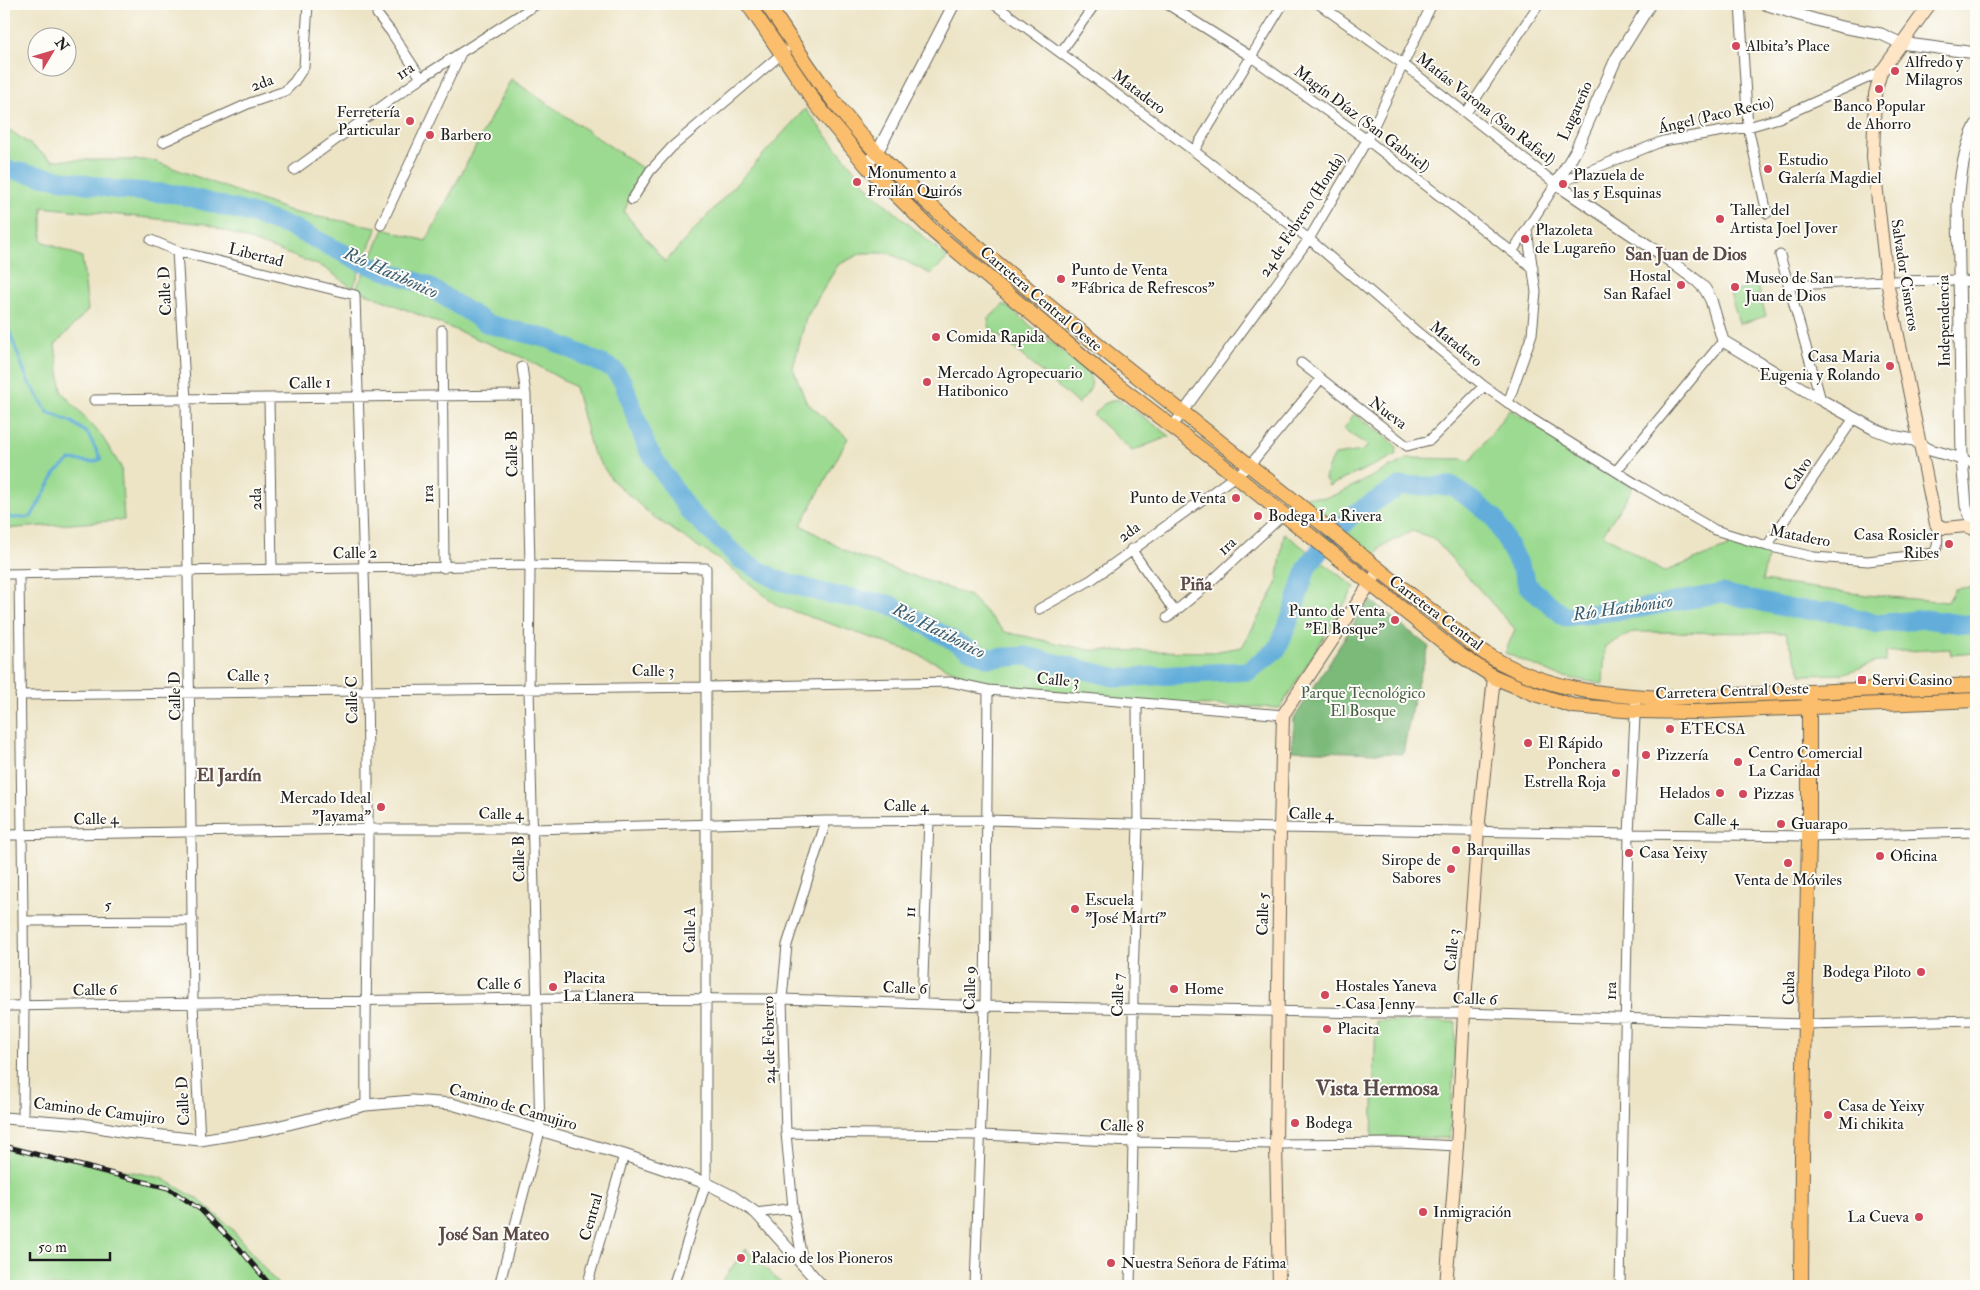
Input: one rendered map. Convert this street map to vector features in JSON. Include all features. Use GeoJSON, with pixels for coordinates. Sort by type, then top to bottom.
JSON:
{"type":"FeatureCollection","features":[{"type":"Feature","properties":{"kind":"main road","name":"Carretera Central Oeste"},"geometry":{"type":"LineString","coordinates":[[748,4],[816,104],[867,166],[934,232],[1111,380],[1235,476],[1364,580]]}},
{"type":"Feature","properties":{"kind":"main road","name":"Carretera Central Oeste"},"geometry":{"type":"LineString","coordinates":[[767,4],[832,98],[876,152],[939,214],[1014,278],[1182,414],[1299,505],[1374,567],[1498,661],[1537,678],[1568,688],[1636,704],[1694,712],[1976,700]]}},
{"type":"Feature","properties":{"kind":"main road","name":"Salvador Cisneros"},"geometry":{"type":"LineString","coordinates":[[1930,4],[1881,72],[1875,94],[1873,157],[1887,281],[1936,524]]}},
{"type":"Feature","properties":{"kind":"main road"},"geometry":{"type":"LineString","coordinates":[[1003,291],[1014,278]]}},
{"type":"Feature","properties":{"kind":"main road"},"geometry":{"type":"LineString","coordinates":[[1936,524],[1945,528],[1960,527],[1976,530]]}},
{"type":"Feature","properties":{"kind":"main road"},"geometry":{"type":"LineString","coordinates":[[1283,715],[1309,678],[1364,580],[1374,567]]}},
{"type":"Feature","properties":{"kind":"main road","name":"Carretera Central"},"geometry":{"type":"LineString","coordinates":[[1364,580],[1457,653],[1494,677]]}},
{"type":"Feature","properties":{"kind":"main road","name":"Carretera Central Oeste"},"geometry":{"type":"LineString","coordinates":[[1494,677],[1535,694],[1573,706],[1636,704],[1663,698],[1810,691]]}},
{"type":"Feature","properties":{"kind":"main road","name":"Calle 3"},"geometry":{"type":"LineString","coordinates":[[1446,1286],[1478,831],[1494,677]]}},
{"type":"Feature","properties":{"kind":"main road"},"geometry":{"type":"LineString","coordinates":[[1810,691],[1976,685]]}},
{"type":"Feature","properties":{"kind":"main road","name":"Cuba"},"geometry":{"type":"LineString","coordinates":[[1801,1286],[1810,691]]}},
{"type":"Feature","properties":{"kind":"main road"},"geometry":{"type":"LineString","coordinates":[[1792,708],[1802,714],[1810,727]]}},
{"type":"Feature","properties":{"kind":"main road","name":"Calle 5"},"geometry":{"type":"LineString","coordinates":[[1279,1286],[1276,1144],[1283,715]]}},
{"type":"Feature","properties":{"kind":"street","name":"2da"},"geometry":{"type":"LineString","coordinates":[[163,142],[250,103],[285,90],[304,67],[308,4]]}},
{"type":"Feature","properties":{"kind":"street","name":"1ra"},"geometry":{"type":"LineString","coordinates":[[294,170],[421,78],[537,4]]}},
{"type":"Feature","properties":{"kind":"street"},"geometry":{"type":"LineString","coordinates":[[867,166],[954,4]]}},
{"type":"Feature","properties":{"kind":"street","name":"Matadero"},"geometry":{"type":"LineString","coordinates":[[994,4],[1194,151],[1308,239],[1484,386],[1641,487],[1715,530],[1767,546],[1814,557],[1868,560],[1934,553],[1938,542],[1936,524]]}},
{"type":"Feature","properties":{"kind":"street"},"geometry":{"type":"LineString","coordinates":[[1061,52],[1095,4]]}},
{"type":"Feature","properties":{"kind":"street","name":"Magín Díaz (San Gabriel)"},"geometry":{"type":"LineString","coordinates":[[1167,4],[1250,56],[1367,140],[1533,268]]}},
{"type":"Feature","properties":{"kind":"street"},"geometry":{"type":"LineString","coordinates":[[1194,151],[1283,4]]}},
{"type":"Feature","properties":{"kind":"street","name":"Matías Varona (San Rafael)"},"geometry":{"type":"LineString","coordinates":[[1319,4],[1403,64],[1556,184],[1658,252],[1697,281],[1711,300],[1723,341]]}},
{"type":"Feature","properties":{"kind":"street","name":"24 de Febrero (Honda)"},"geometry":{"type":"LineString","coordinates":[[1172,427],[1308,239],[1367,140],[1432,4]]}},
{"type":"Feature","properties":{"kind":"street"},"geometry":{"type":"LineString","coordinates":[[1466,113],[1539,4]]}},
{"type":"Feature","properties":{"kind":"street","name":"Lugareño"},"geometry":{"type":"LineString","coordinates":[[1512,252],[1575,152],[1616,59],[1650,4]]}},
{"type":"Feature","properties":{"kind":"street"},"geometry":{"type":"LineString","coordinates":[[1740,4],[1748,127],[1767,213]]}},
{"type":"Feature","properties":{"kind":"street"},"geometry":{"type":"LineString","coordinates":[[1766,4],[1841,27],[1881,34],[1900,44],[1976,52]]}},
{"type":"Feature","properties":{"kind":"street"},"geometry":{"type":"LineString","coordinates":[[377,14],[392,32],[421,78]]}},
{"type":"Feature","properties":{"kind":"street"},"geometry":{"type":"LineString","coordinates":[[632,200],[650,171],[672,147],[794,44]]}},
{"type":"Feature","properties":{"kind":"street"},"geometry":{"type":"LineString","coordinates":[[381,225],[461,53]]}},
{"type":"Feature","properties":{"kind":"street","name":"Ángel (Paco Recio)"},"geometry":{"type":"LineString","coordinates":[[1556,184],[1663,140],[1748,127],[1779,118],[1881,72]]}},
{"type":"Feature","properties":{"kind":"street","name":"Independencia"},"geometry":{"type":"LineString","coordinates":[[1960,527],[1974,518],[1966,506],[1962,459],[1958,206],[1960,171],[1967,142],[1976,125]]}},
{"type":"Feature","properties":{"kind":"street"},"geometry":{"type":"LineString","coordinates":[[1508,403],[1532,334],[1536,292],[1527,230]]}},
{"type":"Feature","properties":{"kind":"street","name":"Libertad"},"geometry":{"type":"LineString","coordinates":[[151,240],[177,251],[355,295]]}},
{"type":"Feature","properties":{"kind":"street","name":"Calle D"},"geometry":{"type":"LineString","coordinates":[[177,251],[186,400],[193,1004],[200,1140]]}},
{"type":"Feature","properties":{"kind":"street"},"geometry":{"type":"LineString","coordinates":[[1780,255],[1821,400]]}},
{"type":"Feature","properties":{"kind":"street"},"geometry":{"type":"LineString","coordinates":[[1789,285],[1960,280],[1976,283]]}},
{"type":"Feature","properties":{"kind":"street","name":"Calle C"},"geometry":{"type":"LineString","coordinates":[[355,295],[367,691],[366,1105]]}},
{"type":"Feature","properties":{"kind":"street","name":"1ra"},"geometry":{"type":"LineString","coordinates":[[442,330],[444,568]]}},
{"type":"Feature","properties":{"kind":"street"},"geometry":{"type":"LineString","coordinates":[[1616,471],[1723,341],[1854,418],[1892,436],[1919,442],[1928,449],[1976,464]]}},
{"type":"Feature","properties":{"kind":"street","name":"Nueva"},"geometry":{"type":"LineString","coordinates":[[1301,364],[1407,446],[1430,440],[1484,386]]}},
{"type":"Feature","properties":{"kind":"street","name":"Calle B"},"geometry":{"type":"LineString","coordinates":[[499,1286],[540,1131],[529,688],[530,565],[526,395],[522,366]]}},
{"type":"Feature","properties":{"kind":"street"},"geometry":{"type":"LineString","coordinates":[[1235,476],[1249,466],[1320,380]]}},
{"type":"Feature","properties":{"kind":"street","name":"Calle 1"},"geometry":{"type":"LineString","coordinates":[[94,400],[526,395]]}},
{"type":"Feature","properties":{"kind":"street","name":"2da"},"geometry":{"type":"LineString","coordinates":[[269,399],[272,569]]}},
{"type":"Feature","properties":{"kind":"street","name":"Calvo"},"geometry":{"type":"LineString","coordinates":[[1767,546],[1854,418]]}},
{"type":"Feature","properties":{"kind":"street","name":"2da"},"geometry":{"type":"LineString","coordinates":[[1039,609],[1091,580],[1235,476]]}},
{"type":"Feature","properties":{"kind":"street","name":"1ra"},"geometry":{"type":"LineString","coordinates":[[1167,618],[1286,517]]}},
{"type":"Feature","properties":{"kind":"street"},"geometry":{"type":"LineString","coordinates":[[1132,549],[1175,612]]}},
{"type":"Feature","properties":{"kind":"street","name":"Calle 2"},"geometry":{"type":"LineString","coordinates":[[4,574],[444,568],[530,565],[706,568]]}},
{"type":"Feature","properties":{"kind":"street","name":"Calle A"},"geometry":{"type":"LineString","coordinates":[[674,1286],[706,1183],[706,568]]}},
{"type":"Feature","properties":{"kind":"street"},"geometry":{"type":"LineString","coordinates":[[19,574],[24,1006],[23,1119]]}},
{"type":"Feature","properties":{"kind":"street","name":"Calle 3"},"geometry":{"type":"LineString","coordinates":[[20,695],[706,687],[951,682],[988,690],[1283,715]]}},
{"type":"Feature","properties":{"kind":"street","name":"Calle 9"},"geometry":{"type":"LineString","coordinates":[[975,1286],[982,1135],[985,1006],[988,690]]}},
{"type":"Feature","properties":{"kind":"street","name":"Calle 7"},"geometry":{"type":"LineString","coordinates":[[1130,1286],[1133,1008],[1138,824],[1137,703]]}},
{"type":"Feature","properties":{"kind":"street","name":"1ra"},"geometry":{"type":"LineString","coordinates":[[1620,1286],[1629,834],[1636,704]]}},
{"type":"Feature","properties":{"kind":"street","name":"Calle 4"},"geometry":{"type":"LineString","coordinates":[[4,836],[368,829],[533,829],[929,820],[1629,834],[1809,836],[1976,832]]}},
{"type":"Feature","properties":{"kind":"street","name":"11"},"geometry":{"type":"LineString","coordinates":[[922,1004],[929,820]]}},
{"type":"Feature","properties":{"kind":"street","name":"24 de Febrero"},"geometry":{"type":"LineString","coordinates":[[803,1264],[793,1208],[786,1133],[782,999],[787,944],[826,821]]}},
{"type":"Feature","properties":{"kind":"street","name":"5"},"geometry":{"type":"LineString","coordinates":[[23,921],[193,920]]}},
{"type":"Feature","properties":{"kind":"street","name":"Calle 6"},"geometry":{"type":"LineString","coordinates":[[4,1006],[537,998],[782,999],[985,1006],[1464,1013],[1805,1024],[1976,1020]]}},
{"type":"Feature","properties":{"kind":"street","name":"Camino de Camujiro"},"geometry":{"type":"LineString","coordinates":[[4,1118],[82,1124],[126,1132],[200,1140],[268,1129],[366,1105],[412,1101],[452,1104],[624,1155],[706,1183],[732,1196],[756,1213],[822,1286]]}},
{"type":"Feature","properties":{"kind":"street","name":"Calle 8"},"geometry":{"type":"LineString","coordinates":[[786,1133],[982,1135],[1133,1142],[1399,1143],[1457,1146]]}},
{"type":"Feature","properties":{"kind":"street","name":"Central"},"geometry":{"type":"LineString","coordinates":[[587,1286],[624,1155]]}},
{"type":"Feature","properties":{"kind":"street"},"geometry":{"type":"LineString","coordinates":[[756,1213],[793,1208]]}},
{"type":"Feature","properties":{"kind":"green space"},"geometry":{"type":"Polygon","coordinates":[[[511,79],[642,168],[624,212],[665,262],[805,109],[874,194],[948,258],[931,274],[889,253],[862,253],[838,265],[806,318],[793,368],[806,402],[848,438],[801,525],[851,554],[970,596],[1005,632],[1089,650],[1213,652],[1242,647],[1277,584],[1284,533],[1355,587],[1280,708],[1138,702],[978,682],[910,651],[778,606],[728,566],[652,516],[612,480],[592,451],[575,387],[526,359],[356,289],[384,229],[426,241],[511,79]]]}},
{"type":"Feature","properties":{"kind":"green space"},"geometry":{"type":"Polygon","coordinates":[[[4,126],[52,160],[151,160],[296,213],[377,227],[353,288],[323,267],[206,224],[42,207],[42,241],[82,257],[88,310],[55,345],[62,392],[101,435],[121,467],[124,520],[4,529],[4,126]]]}},
{"type":"Feature","properties":{"kind":"green space"},"geometry":{"type":"Polygon","coordinates":[[[1757,285],[1766,316],[1739,324],[1730,293],[1757,285]]]}},
{"type":"Feature","properties":{"kind":"green space"},"geometry":{"type":"Polygon","coordinates":[[[1004,304],[1087,372],[1090,377],[1091,386],[1088,393],[1078,404],[989,327],[988,319],[1004,304]]]}},
{"type":"Feature","properties":{"kind":"green space"},"geometry":{"type":"Polygon","coordinates":[[[1116,399],[1170,436],[1132,451],[1093,415],[1104,404],[1116,399]]]}},
{"type":"Feature","properties":{"kind":"green space"},"geometry":{"type":"Polygon","coordinates":[[[1510,409],[1633,488],[1603,534],[1663,572],[1728,547],[1731,539],[1769,549],[1762,581],[1867,595],[1948,602],[1955,589],[1976,586],[1976,653],[1951,655],[1950,649],[1886,652],[1886,662],[1877,662],[1842,674],[1802,675],[1786,633],[1634,632],[1605,646],[1603,684],[1559,676],[1505,653],[1515,629],[1433,538],[1412,531],[1381,547],[1375,557],[1306,500],[1307,496],[1323,498],[1337,494],[1409,458],[1463,459],[1470,461],[1510,409]]]}},
{"type":"Feature","properties":{"kind":"green space"},"geometry":{"type":"Polygon","coordinates":[[[1354,414],[1387,437],[1397,447],[1396,455],[1329,486],[1325,479],[1328,467],[1335,455],[1362,451],[1368,446],[1344,429],[1354,414]]]}},
{"type":"Feature","properties":{"kind":"green space","name":"Parque Tecnológico El Bosque"},"geometry":{"type":"Polygon","coordinates":[[[1369,599],[1429,647],[1415,691],[1403,754],[1292,750],[1294,719],[1369,599]]]}},
{"type":"Feature","properties":{"kind":"green space"},"geometry":{"type":"Polygon","coordinates":[[[1376,1021],[1456,1022],[1450,1138],[1372,1137],[1376,1021]]]}},
{"type":"Feature","properties":{"kind":"green space"},"geometry":{"type":"Polygon","coordinates":[[[4,1145],[162,1178],[199,1200],[231,1228],[279,1286],[4,1286],[4,1145]]]}},
{"type":"Feature","properties":{"kind":"green space"},"geometry":{"type":"Polygon","coordinates":[[[745,1249],[784,1286],[719,1286],[745,1249]]]}},
{"type":"Feature","properties":{"kind":"waterway","name":"Río Hatibonico"},"geometry":{"type":"LineString","coordinates":[[4,169],[118,190],[177,194],[250,213],[291,227],[361,262],[426,285],[488,324],[549,339],[613,369],[623,382],[647,448],[688,510],[741,560],[777,580],[828,594],[889,604],[968,649],[989,658],[1026,656],[1118,678],[1249,671],[1278,648],[1292,614],[1307,567],[1315,556],[1352,515],[1400,486],[1453,486],[1494,517],[1525,577],[1527,585],[1565,617],[1641,608],[1722,593],[1792,609],[1836,612],[1877,624],[1925,619],[1976,626]]}},
{"type":"Feature","properties":{"kind":"waterway"},"geometry":{"type":"LineString","coordinates":[[4,312],[5,320],[28,381],[48,412],[72,422],[88,434],[101,459],[93,462],[70,460],[56,472],[31,517],[12,518],[4,514]]}},
{"type":"Feature","properties":{"kind":"railway"},"geometry":{"type":"LineString","coordinates":[[4,1146],[168,1188],[201,1210],[239,1248],[271,1286]]}},
{"type":"Feature","properties":{"kind":"place","name":"Albita's Place"},"geometry":{"type":"Point","coordinates":[1736,46]}},
{"type":"Feature","properties":{"kind":"place","name":"Alfredo y Milagros"},"geometry":{"type":"Point","coordinates":[1895,71]}},
{"type":"Feature","properties":{"kind":"place","name":"Banco Popular de Ahorro"},"geometry":{"type":"Point","coordinates":[1879,89]}},
{"type":"Feature","properties":{"kind":"place","name":"Ferretería Particular"},"geometry":{"type":"Point","coordinates":[410,121]}},
{"type":"Feature","properties":{"kind":"place","name":"Barbero"},"geometry":{"type":"Point","coordinates":[430,135]}},
{"type":"Feature","properties":{"kind":"place","name":"Estudio Galería Magdiel"},"geometry":{"type":"Point","coordinates":[1768,169]}},
{"type":"Feature","properties":{"kind":"place","name":"Monumento a Froilán Quirós"},"geometry":{"type":"Point","coordinates":[857,182]}},
{"type":"Feature","properties":{"kind":"place","name":"Plazuela de las 5 Esquinas"},"geometry":{"type":"Point","coordinates":[1563,184]}},
{"type":"Feature","properties":{"kind":"place","name":"Taller del Artista Joel Jover"},"geometry":{"type":"Point","coordinates":[1720,219]}},
{"type":"Feature","properties":{"kind":"place","name":"Plazoleta de Lugareño"},"geometry":{"type":"Point","coordinates":[1525,239]}},
{"type":"Feature","properties":{"kind":"place","name":"Punto de Venta \"Fábrica de Refrescos\""},"geometry":{"type":"Point","coordinates":[1061,279]}},
{"type":"Feature","properties":{"kind":"place","name":"Hostal San Rafael"},"geometry":{"type":"Point","coordinates":[1681,285]}},
{"type":"Feature","properties":{"kind":"place","name":"Museo de San Juan de Dios"},"geometry":{"type":"Point","coordinates":[1735,287]}},
{"type":"Feature","properties":{"kind":"place","name":"Comida Rapida"},"geometry":{"type":"Point","coordinates":[936,337]}},
{"type":"Feature","properties":{"kind":"place","name":"Casa Maria Eugenia y Rolando"},"geometry":{"type":"Point","coordinates":[1890,366]}},
{"type":"Feature","properties":{"kind":"place","name":"Mercado Agropecuario Hatibonico"},"geometry":{"type":"Point","coordinates":[927,382]}},
{"type":"Feature","properties":{"kind":"place","name":"Punto de Venta"},"geometry":{"type":"Point","coordinates":[1236,498]}},
{"type":"Feature","properties":{"kind":"place","name":"Bodega La Rivera"},"geometry":{"type":"Point","coordinates":[1258,516]}},
{"type":"Feature","properties":{"kind":"place","name":"Casa Rosicler Ribes"},"geometry":{"type":"Point","coordinates":[1949,544]}},
{"type":"Feature","properties":{"kind":"place","name":"Punto de Venta \"El Bosque\""},"geometry":{"type":"Point","coordinates":[1395,620]}},
{"type":"Feature","properties":{"kind":"place","name":"Servi Casino"},"geometry":{"type":"Point","coordinates":[1862,680]}},
{"type":"Feature","properties":{"kind":"place","name":"ETECSA"},"geometry":{"type":"Point","coordinates":[1670,729]}},
{"type":"Feature","properties":{"kind":"place","name":"El Rápido"},"geometry":{"type":"Point","coordinates":[1528,743]}},
{"type":"Feature","properties":{"kind":"place","name":"Pizzería"},"geometry":{"type":"Point","coordinates":[1646,755]}},
{"type":"Feature","properties":{"kind":"place","name":"Centro Comercial La Caridad"},"geometry":{"type":"Point","coordinates":[1738,762]}},
{"type":"Feature","properties":{"kind":"place","name":"Ponchera Estrella Roja"},"geometry":{"type":"Point","coordinates":[1616,773]}},
{"type":"Feature","properties":{"kind":"place","name":"Helados"},"geometry":{"type":"Point","coordinates":[1720,793]}},
{"type":"Feature","properties":{"kind":"place","name":"Pizzas"},"geometry":{"type":"Point","coordinates":[1743,794]}},
{"type":"Feature","properties":{"kind":"place","name":"Mercado Ideal \"Jayama\""},"geometry":{"type":"Point","coordinates":[381,807]}},
{"type":"Feature","properties":{"kind":"place","name":"Guarapo"},"geometry":{"type":"Point","coordinates":[1781,824]}},
{"type":"Feature","properties":{"kind":"place","name":"Barquillas"},"geometry":{"type":"Point","coordinates":[1456,850]}},
{"type":"Feature","properties":{"kind":"place","name":"Casa Yeixy"},"geometry":{"type":"Point","coordinates":[1629,853]}},
{"type":"Feature","properties":{"kind":"place","name":"Oficina"},"geometry":{"type":"Point","coordinates":[1880,856]}},
{"type":"Feature","properties":{"kind":"place","name":"Venta de Móviles"},"geometry":{"type":"Point","coordinates":[1788,863]}},
{"type":"Feature","properties":{"kind":"place","name":"Sirope de Sabores"},"geometry":{"type":"Point","coordinates":[1451,869]}},
{"type":"Feature","properties":{"kind":"place","name":"Escuela \"José Martí\""},"geometry":{"type":"Point","coordinates":[1075,909]}},
{"type":"Feature","properties":{"kind":"place","name":"Bodega Piloto"},"geometry":{"type":"Point","coordinates":[1921,972]}},
{"type":"Feature","properties":{"kind":"place","name":"Placita La Llanera"},"geometry":{"type":"Point","coordinates":[553,987]}},
{"type":"Feature","properties":{"kind":"place","name":"Home"},"geometry":{"type":"Point","coordinates":[1174,989]}},
{"type":"Feature","properties":{"kind":"place","name":"Hostales Yaneva - Casa Jenny"},"geometry":{"type":"Point","coordinates":[1325,995]}},
{"type":"Feature","properties":{"kind":"place","name":"Placita"},"geometry":{"type":"Point","coordinates":[1327,1029]}},
{"type":"Feature","properties":{"kind":"place","name":"Casa de Yeixy Mi chikita"},"geometry":{"type":"Point","coordinates":[1828,1115]}},
{"type":"Feature","properties":{"kind":"place","name":"Bodega"},"geometry":{"type":"Point","coordinates":[1295,1123]}},
{"type":"Feature","properties":{"kind":"place","name":"Inmigración"},"geometry":{"type":"Point","coordinates":[1423,1212]}},
{"type":"Feature","properties":{"kind":"place","name":"La Cueva"},"geometry":{"type":"Point","coordinates":[1919,1217]}},
{"type":"Feature","properties":{"kind":"place","name":"Palacio de los Pioneros"},"geometry":{"type":"Point","coordinates":[741,1258]}},
{"type":"Feature","properties":{"kind":"place","name":"Nuestra Señora de Fátima"},"geometry":{"type":"Point","coordinates":[1111,1263]}},
{"type":"Feature","properties":{"kind":"district","name":"San Juan de Dios"},"geometry":{"type":"Point","coordinates":[1686,254]}},
{"type":"Feature","properties":{"kind":"district","name":"Piña"},"geometry":{"type":"Point","coordinates":[1196,584]}},
{"type":"Feature","properties":{"kind":"district","name":"El Jardín"},"geometry":{"type":"Point","coordinates":[229,775]}},
{"type":"Feature","properties":{"kind":"district","name":"Vista Hermosa"},"geometry":{"type":"Point","coordinates":[1377,1088]}},
{"type":"Feature","properties":{"kind":"district","name":"José San Mateo"},"geometry":{"type":"Point","coordinates":[494,1234]}}]}
